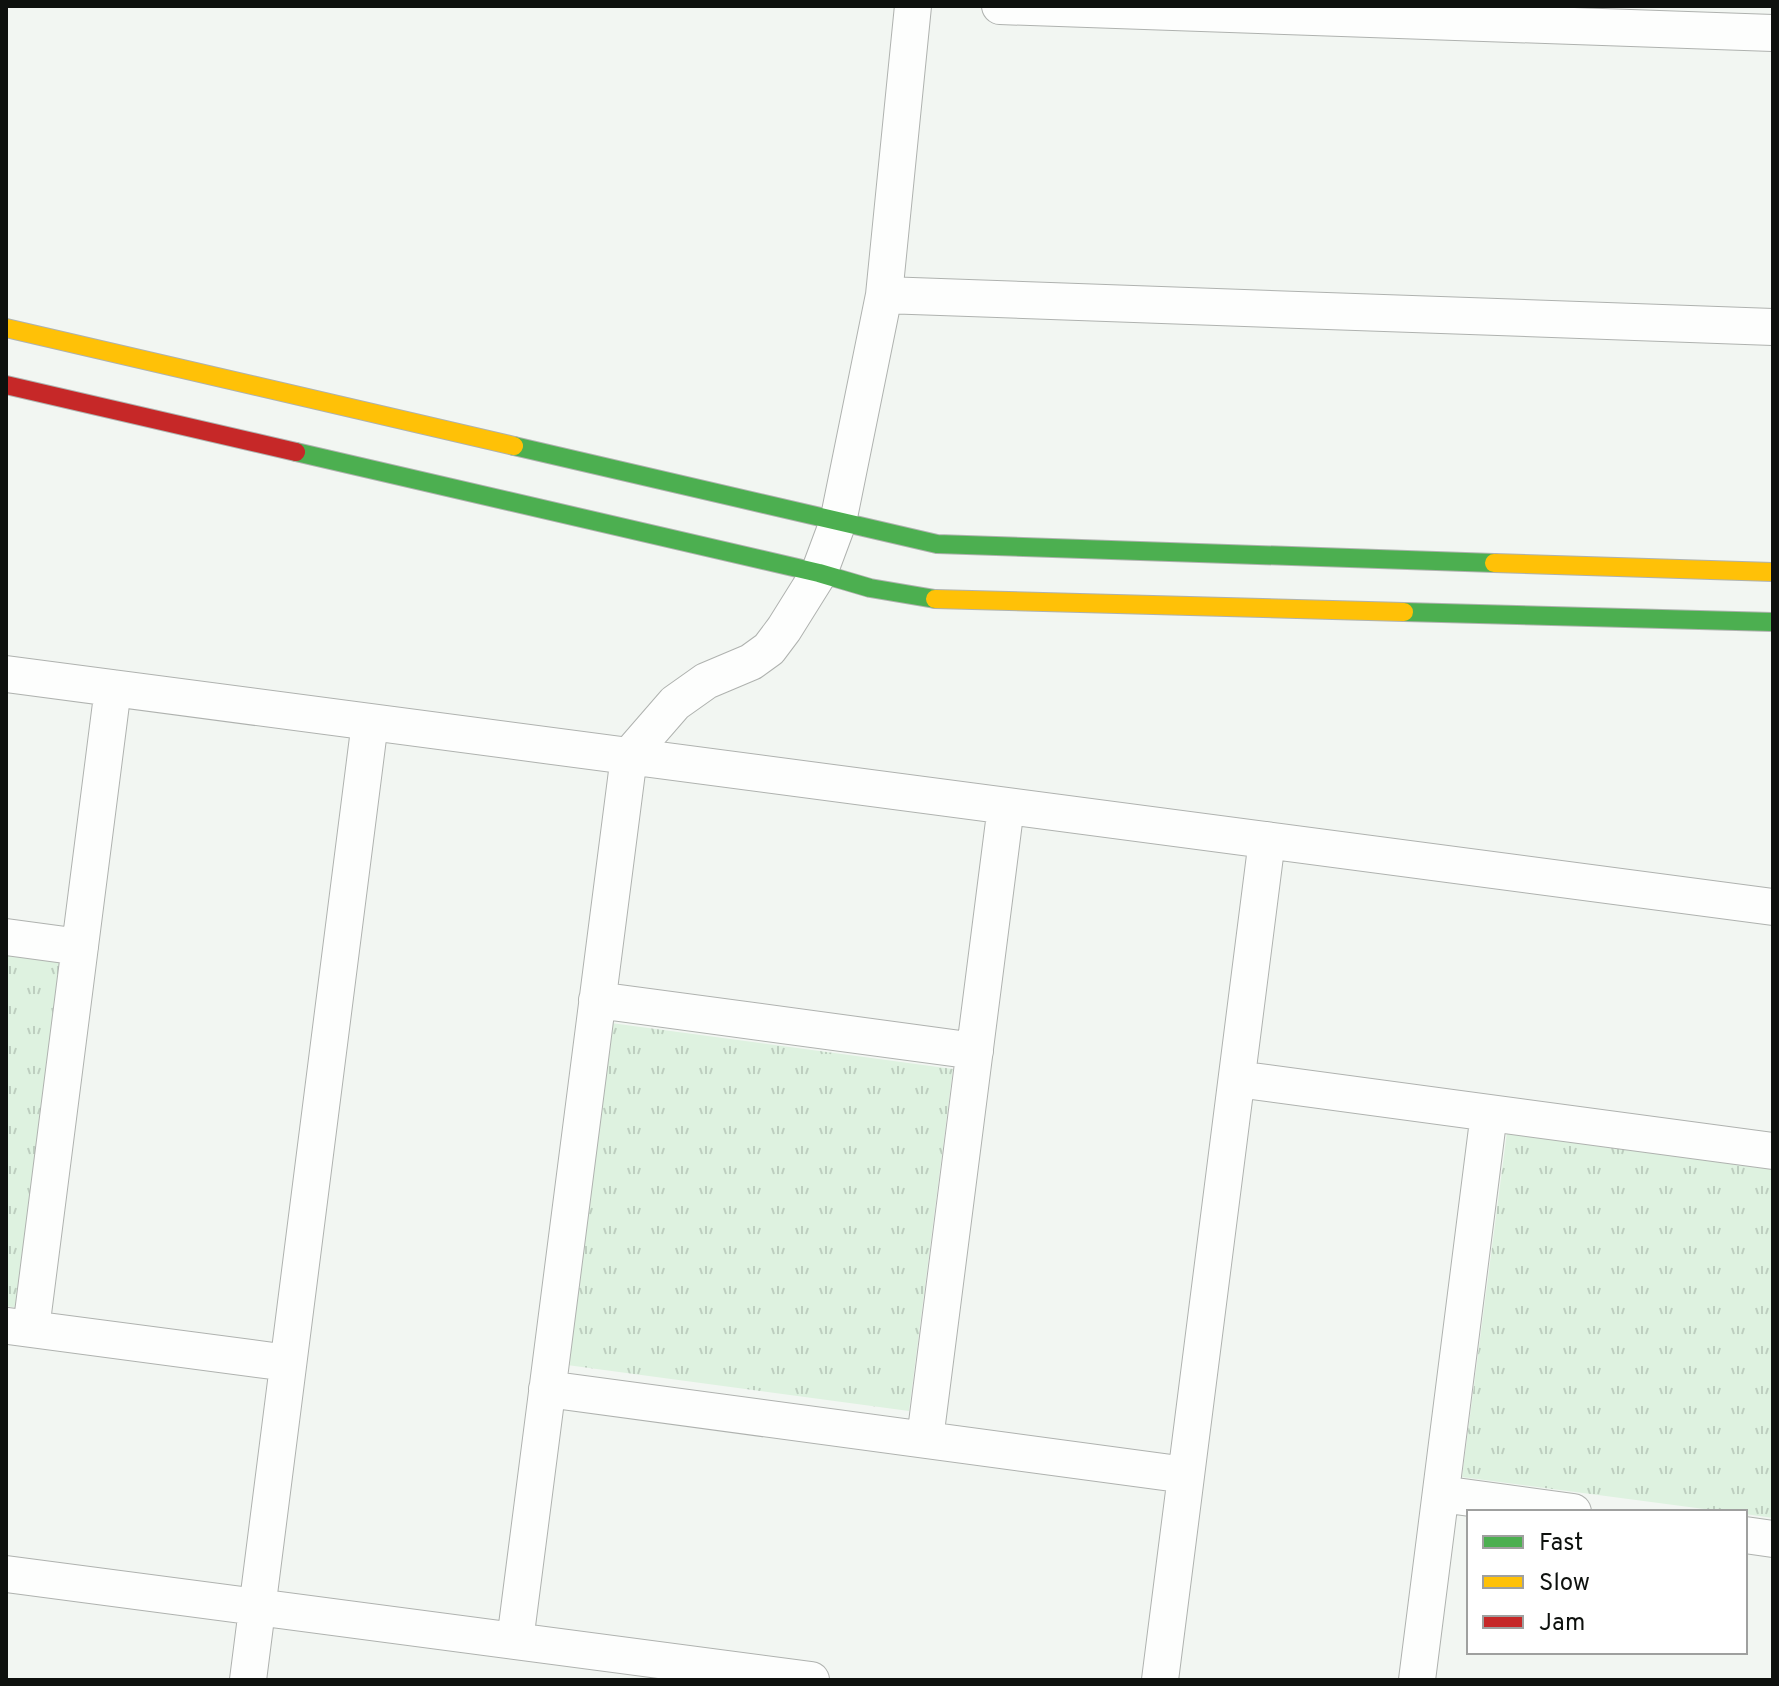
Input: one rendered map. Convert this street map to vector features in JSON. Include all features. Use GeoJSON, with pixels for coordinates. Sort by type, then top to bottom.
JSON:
{"type":"FeatureCollection","features":[{"type":"Feature","properties":{"kind":"street"},"geometry":{"type":"LineString","coordinates":[[515,1641],[629,756],[675,703],[706,681],[751,662],[769,649],[819,573],[838,522],[884,295],[913,6]]}},
{"type":"Feature","properties":{"kind":"street"},"geometry":{"type":"LineString","coordinates":[[1000,6],[1599,17],[1773,33]]}},
{"type":"Feature","properties":{"kind":"street"},"geometry":{"type":"LineString","coordinates":[[884,295],[1773,327]]}},
{"type":"Feature","properties":{"kind":"street"},"geometry":{"type":"LineString","coordinates":[[6,328],[937,544],[1773,572]]}},
{"type":"Feature","properties":{"kind":"street"},"geometry":{"type":"LineString","coordinates":[[6,385],[819,573],[870,588],[938,600],[1773,622]]}},
{"type":"Feature","properties":{"kind":"street"},"geometry":{"type":"LineString","coordinates":[[6,674],[1773,907]]}},
{"type":"Feature","properties":{"kind":"street"},"geometry":{"type":"LineString","coordinates":[[113,688],[80,947],[18,1327],[288,1363]]}},
{"type":"Feature","properties":{"kind":"street"},"geometry":{"type":"LineString","coordinates":[[248,1680],[370,722]]}},
{"type":"Feature","properties":{"kind":"street"},"geometry":{"type":"LineString","coordinates":[[925,1439],[1006,806]]}},
{"type":"Feature","properties":{"kind":"street"},"geometry":{"type":"LineString","coordinates":[[1160,1680],[1267,840]]}},
{"type":"Feature","properties":{"kind":"street"},"geometry":{"type":"LineString","coordinates":[[6,937],[80,947]]}},
{"type":"Feature","properties":{"kind":"street"},"geometry":{"type":"LineString","coordinates":[[597,1000],[975,1051]]}},
{"type":"Feature","properties":{"kind":"street"},"geometry":{"type":"LineString","coordinates":[[1237,1079],[1773,1151]]}},
{"type":"Feature","properties":{"kind":"street"},"geometry":{"type":"LineString","coordinates":[[1417,1680],[1489,1113]]}},
{"type":"Feature","properties":{"kind":"street"},"geometry":{"type":"LineString","coordinates":[[547,1389],[1186,1475]]}},
{"type":"Feature","properties":{"kind":"street"},"geometry":{"type":"LineString","coordinates":[[1441,1494],[1558,1510]]}},
{"type":"Feature","properties":{"kind":"street"},"geometry":{"type":"LineString","coordinates":[[1747,1535],[1773,1539]]}},
{"type":"Feature","properties":{"kind":"street"},"geometry":{"type":"LineString","coordinates":[[6,1574],[811,1680]]}},
{"type":"Feature","properties":{"kind":"green space"},"geometry":{"type":"Polygon","coordinates":[[[6,949],[63,957],[18,1308],[6,1306],[6,949]]]}},
{"type":"Feature","properties":{"kind":"green space"},"geometry":{"type":"Polygon","coordinates":[[[611,1023],[953,1069],[909,1411],[567,1365],[611,1023]]]}},
{"type":"Feature","properties":{"kind":"green space"},"geometry":{"type":"Polygon","coordinates":[[[1507,1132],[1773,1167],[1773,1518],[1747,1514],[1747,1510],[1712,1510],[1462,1477],[1507,1132]]]}},
{"type":"Feature","properties":{"kind":"traffic: fast"},"geometry":{"type":"LineString","coordinates":[[514,446],[937,544],[1494,563]]}},
{"type":"Feature","properties":{"kind":"traffic: fast"},"geometry":{"type":"LineString","coordinates":[[296,452],[819,573],[870,588],[935,599]]}},
{"type":"Feature","properties":{"kind":"traffic: fast"},"geometry":{"type":"LineString","coordinates":[[1404,612],[1773,622]]}},
{"type":"Feature","properties":{"kind":"traffic: slow"},"geometry":{"type":"LineString","coordinates":[[6,328],[514,446]]}},
{"type":"Feature","properties":{"kind":"traffic: slow"},"geometry":{"type":"LineString","coordinates":[[1494,563],[1773,572]]}},
{"type":"Feature","properties":{"kind":"traffic: slow"},"geometry":{"type":"LineString","coordinates":[[935,599],[1404,612]]}},
{"type":"Feature","properties":{"kind":"traffic: jam"},"geometry":{"type":"LineString","coordinates":[[6,385],[296,452]]}}]}
